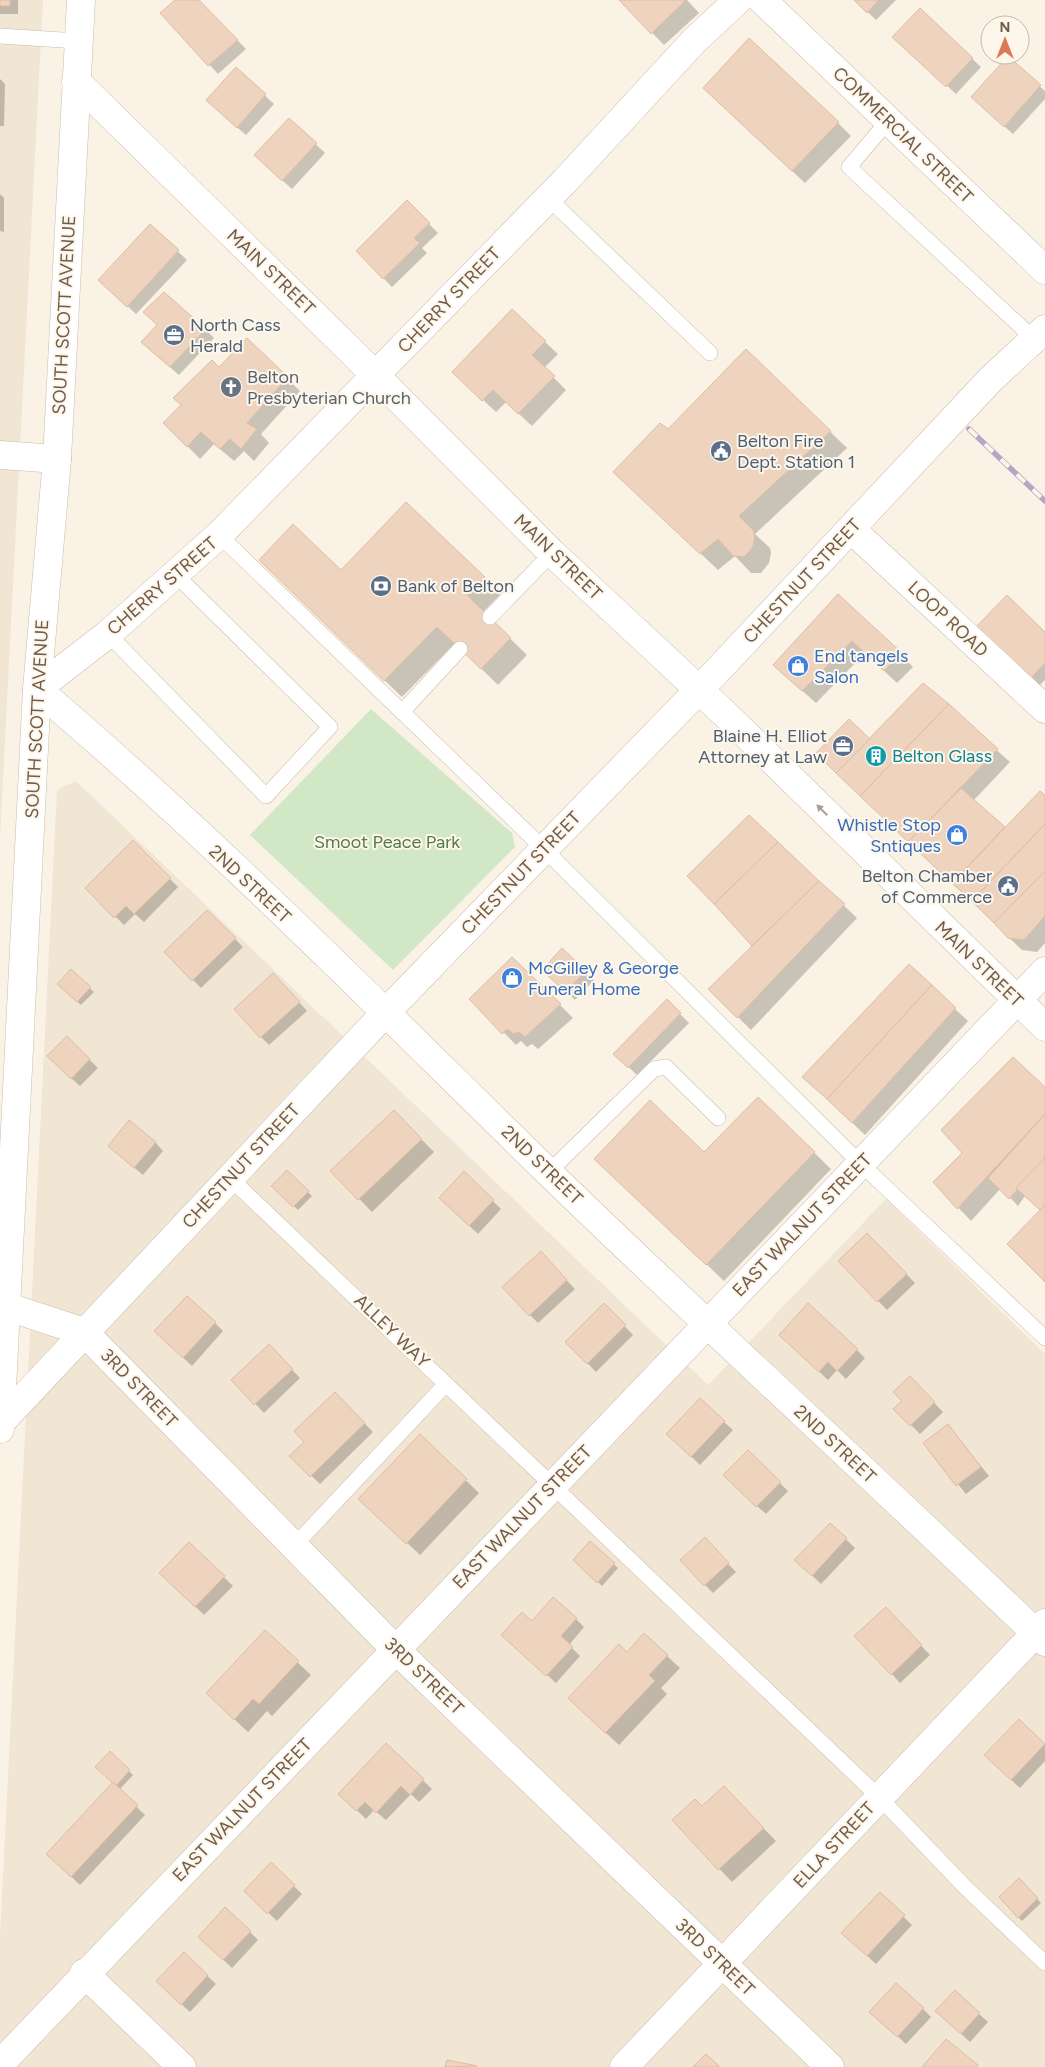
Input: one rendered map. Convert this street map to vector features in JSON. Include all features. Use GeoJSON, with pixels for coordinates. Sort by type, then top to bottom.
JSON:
{"type":"FeatureCollection","features":[{"type":"Feature","properties":{"kind":"street","name":"SOUTH SCOTT AVENUE"},"geometry":{"type":"LineString","coordinates":[[0,1430],[4,1307],[37,689],[57,459],[80,0]]}},
{"type":"Feature","properties":{"kind":"street","name":"CHERRY STREET"},"geometry":{"type":"LineString","coordinates":[[37,689],[108,634],[220,535],[548,198],[694,41],[738,0]]}},
{"type":"Feature","properties":{"kind":"street","name":"COMMERCIAL STREET"},"geometry":{"type":"LineString","coordinates":[[762,0],[1045,270]]}},
{"type":"Feature","properties":{"kind":"street","name":"MAIN STREET"},"geometry":{"type":"LineString","coordinates":[[76,81],[375,375],[552,553],[699,690],[1045,1027]]}},
{"type":"Feature","properties":{"kind":"street","name":"CHESTNUT STREET"},"geometry":{"type":"LineString","coordinates":[[0,1430],[84,1332],[386,1012],[699,690],[990,379],[1040,334]]}},
{"type":"Feature","properties":{"kind":"street"},"geometry":{"type":"LineString","coordinates":[[0,455],[57,459]]}},
{"type":"Feature","properties":{"kind":"street","name":"LOOP ROAD"},"geometry":{"type":"LineString","coordinates":[[851,529],[1045,709]]}},
{"type":"Feature","properties":{"kind":"street","name":"2ND STREET"},"geometry":{"type":"LineString","coordinates":[[37,689],[102,745],[386,1012],[707,1324],[1042,1633]]}},
{"type":"Feature","properties":{"kind":"street","name":"EAST WALNUT STREET"},"geometry":{"type":"LineString","coordinates":[[0,2064],[84,1973],[861,1164],[1016,1000],[1045,972]]}},
{"type":"Feature","properties":{"kind":"street","name":"3RD STREET"},"geometry":{"type":"LineString","coordinates":[[4,1307],[84,1332],[395,1649],[830,2067]]}},
{"type":"Feature","properties":{"kind":"street","name":"ELLA STREET"},"geometry":{"type":"LineString","coordinates":[[624,2067],[879,1797],[1042,1633]]}},
{"type":"Feature","properties":{"kind":"street"},"geometry":{"type":"LineString","coordinates":[[84,1973],[182,2067]]}},
{"type":"Feature","properties":{"kind":"lane"},"geometry":{"type":"LineString","coordinates":[[0,36],[78,41]]}},
{"type":"Feature","properties":{"kind":"lane"},"geometry":{"type":"LineString","coordinates":[[888,120],[849,167],[1040,334]]}},
{"type":"Feature","properties":{"kind":"lane"},"geometry":{"type":"LineString","coordinates":[[548,198],[710,353]]}},
{"type":"Feature","properties":{"kind":"lane"},"geometry":{"type":"LineString","coordinates":[[220,535],[544,849],[861,1164],[1045,1338]]}},
{"type":"Feature","properties":{"kind":"lane"},"geometry":{"type":"LineString","coordinates":[[490,618],[552,553]]}},
{"type":"Feature","properties":{"kind":"lane"},"geometry":{"type":"LineString","coordinates":[[108,634],[266,796],[330,727],[175,574]]}},
{"type":"Feature","properties":{"kind":"lane"},"geometry":{"type":"LineString","coordinates":[[402,712],[460,649]]}},
{"type":"Feature","properties":{"kind":"lane"},"geometry":{"type":"LineString","coordinates":[[549,1172],[654,1069],[666,1067],[718,1118]]}},
{"type":"Feature","properties":{"kind":"lane","name":"ALLEY WAY"},"geometry":{"type":"LineString","coordinates":[[230,1178],[879,1797],[965,1887],[1045,1963]]}},
{"type":"Feature","properties":{"kind":"lane"},"geometry":{"type":"LineString","coordinates":[[294,1546],[446,1384]]}},
{"type":"Feature","properties":{"kind":"shaded area"},"geometry":{"type":"Polygon","coordinates":[[[0,0],[43,0],[0,838],[0,0]]]}},
{"type":"Feature","properties":{"kind":"shaded area"},"geometry":{"type":"Polygon","coordinates":[[[76,781],[708,1385],[886,1199],[1045,1354],[1045,2067],[0,2067],[0,1937],[57,790],[76,781]]]}},
{"type":"Feature","properties":{"kind":"green space","name":"Smoot Peace Park"},"geometry":{"type":"Polygon","coordinates":[[[371,709],[512,833],[515,847],[393,970],[250,835],[371,709]]]}},
{"type":"Feature","properties":{"kind":"building"},"geometry":{"type":"Polygon","coordinates":[[[0,0],[10,0],[10,6],[0,6],[0,0]]]}},
{"type":"Feature","properties":{"kind":"building"},"geometry":{"type":"Polygon","coordinates":[[[175,0],[199,0],[238,40],[208,66],[160,13],[175,0]]]}},
{"type":"Feature","properties":{"kind":"building"},"geometry":{"type":"Polygon","coordinates":[[[619,0],[686,0],[651,34],[619,0]]]}},
{"type":"Feature","properties":{"kind":"building"},"geometry":{"type":"Polygon","coordinates":[[[854,0],[879,0],[867,13],[854,0]]]}},
{"type":"Feature","properties":{"kind":"building"},"geometry":{"type":"Polygon","coordinates":[[[920,8],[973,58],[946,87],[892,37],[920,8]]]}},
{"type":"Feature","properties":{"kind":"building"},"geometry":{"type":"Polygon","coordinates":[[[749,38],[839,122],[792,171],[703,88],[749,38]]]}},
{"type":"Feature","properties":{"kind":"building"},"geometry":{"type":"Polygon","coordinates":[[[1000,65],[1018,65],[1041,85],[1004,127],[971,97],[1000,65]]]}},
{"type":"Feature","properties":{"kind":"building"},"geometry":{"type":"Polygon","coordinates":[[[236,67],[266,94],[237,128],[206,100],[236,67]]]}},
{"type":"Feature","properties":{"kind":"building"},"geometry":{"type":"Polygon","coordinates":[[[289,118],[317,143],[282,181],[254,155],[289,118]]]}},
{"type":"Feature","properties":{"kind":"building"},"geometry":{"type":"Polygon","coordinates":[[[407,200],[430,223],[414,238],[420,243],[383,279],[356,251],[407,200]]]}},
{"type":"Feature","properties":{"kind":"building"},"geometry":{"type":"Polygon","coordinates":[[[150,224],[179,250],[127,307],[98,280],[150,224]]]}},
{"type":"Feature","properties":{"kind":"building","name":"North Cass Herald"},"geometry":{"type":"Polygon","coordinates":[[[164,292],[206,329],[170,367],[141,342],[157,325],[143,312],[164,292]]]}},
{"type":"Feature","properties":{"kind":"building"},"geometry":{"type":"Polygon","coordinates":[[[512,309],[546,341],[532,355],[555,376],[518,414],[493,390],[482,401],[452,372],[512,309]]]}},
{"type":"Feature","properties":{"kind":"building","name":"Belton Presbyterian Church"},"geometry":{"type":"Polygon","coordinates":[[[247,338],[288,377],[247,423],[257,429],[241,449],[230,439],[220,449],[201,432],[187,447],[163,423],[181,405],[173,398],[212,360],[219,367],[247,338]]]}},
{"type":"Feature","properties":{"kind":"building","name":"Belton Fire Dept. Station 1"},"geometry":{"type":"Polygon","coordinates":[[[746,349],[831,431],[739,516],[753,530],[755,536],[753,546],[744,557],[733,556],[718,539],[700,554],[613,472],[660,423],[668,429],[746,349]]]}},
{"type":"Feature","properties":{"kind":"building","name":"Bank of Belton"},"geometry":{"type":"Polygon","coordinates":[[[406,502],[485,577],[467,595],[511,638],[481,669],[437,627],[384,681],[259,560],[293,524],[341,570],[406,502]]]}},
{"type":"Feature","properties":{"kind":"building"},"geometry":{"type":"Polygon","coordinates":[[[838,594],[902,653],[884,671],[852,641],[802,691],[773,665],[838,594]]]}},
{"type":"Feature","properties":{"kind":"building"},"geometry":{"type":"Polygon","coordinates":[[[1007,595],[1045,632],[1045,663],[1030,679],[976,627],[1007,595]]]}},
{"type":"Feature","properties":{"kind":"building","name":"Belton Glass"},"geometry":{"type":"Polygon","coordinates":[[[923,683],[949,704],[860,796],[836,773],[923,683]]]}},
{"type":"Feature","properties":{"kind":"building"},"geometry":{"type":"Polygon","coordinates":[[[949,704],[998,749],[908,842],[860,796],[949,704]]]}},
{"type":"Feature","properties":{"kind":"building","name":"Blaine H. Elliot Attorney at Law"},"geometry":{"type":"Polygon","coordinates":[[[849,719],[870,739],[836,773],[816,753],[849,719]]]}},
{"type":"Feature","properties":{"kind":"building","name":"Whistle Stop Sntiques"},"geometry":{"type":"Polygon","coordinates":[[[961,788],[1005,827],[952,883],[908,842],[961,788]]]}},
{"type":"Feature","properties":{"kind":"building"},"geometry":{"type":"Polygon","coordinates":[[[1040,791],[1045,795],[1045,824],[972,901],[952,883],[1040,791]]]}},
{"type":"Feature","properties":{"kind":"building"},"geometry":{"type":"Polygon","coordinates":[[[749,815],[778,842],[714,904],[687,876],[749,815]]]}},
{"type":"Feature","properties":{"kind":"building","name":"Belton Chamber of Commerce"},"geometry":{"type":"Polygon","coordinates":[[[1045,824],[1045,871],[994,923],[972,901],[1045,824]]]}},
{"type":"Feature","properties":{"kind":"building"},"geometry":{"type":"Polygon","coordinates":[[[133,840],[171,878],[134,914],[126,906],[114,918],[85,888],[133,840]]]}},
{"type":"Feature","properties":{"kind":"building"},"geometry":{"type":"Polygon","coordinates":[[[778,842],[819,881],[752,946],[714,904],[778,842]]]}},
{"type":"Feature","properties":{"kind":"building"},"geometry":{"type":"Polygon","coordinates":[[[1045,871],[1045,916],[1024,940],[1008,938],[994,923],[1045,871]]]}},
{"type":"Feature","properties":{"kind":"building"},"geometry":{"type":"Polygon","coordinates":[[[819,881],[845,904],[737,1018],[708,989],[819,881]]]}},
{"type":"Feature","properties":{"kind":"building"},"geometry":{"type":"Polygon","coordinates":[[[207,910],[236,938],[192,981],[164,952],[207,910]]]}},
{"type":"Feature","properties":{"kind":"building"},"geometry":{"type":"Polygon","coordinates":[[[562,948],[586,971],[565,992],[542,970],[562,948]]]}},
{"type":"Feature","properties":{"kind":"building","name":"McGilley & George Funeral Home"},"geometry":{"type":"Polygon","coordinates":[[[512,957],[561,1004],[525,1037],[519,1032],[514,1034],[507,1029],[502,1034],[469,999],[512,957]]]}},
{"type":"Feature","properties":{"kind":"building"},"geometry":{"type":"Polygon","coordinates":[[[909,964],[932,985],[827,1099],[802,1077],[909,964]]]}},
{"type":"Feature","properties":{"kind":"building"},"geometry":{"type":"Polygon","coordinates":[[[71,969],[91,987],[77,1002],[57,984],[71,969]]]}},
{"type":"Feature","properties":{"kind":"building"},"geometry":{"type":"Polygon","coordinates":[[[273,973],[300,1002],[260,1038],[234,1009],[273,973]]]}},
{"type":"Feature","properties":{"kind":"building"},"geometry":{"type":"Polygon","coordinates":[[[932,985],[956,1008],[852,1123],[827,1099],[932,985]]]}},
{"type":"Feature","properties":{"kind":"building"},"geometry":{"type":"Polygon","coordinates":[[[667,999],[681,1013],[628,1068],[613,1054],[667,999]]]}},
{"type":"Feature","properties":{"kind":"building"},"geometry":{"type":"Polygon","coordinates":[[[67,1036],[90,1059],[71,1079],[47,1056],[67,1036]]]}},
{"type":"Feature","properties":{"kind":"building"},"geometry":{"type":"Polygon","coordinates":[[[1013,1057],[1045,1087],[1045,1114],[957,1209],[933,1182],[962,1153],[941,1130],[1013,1057]]]}},
{"type":"Feature","properties":{"kind":"building"},"geometry":{"type":"Polygon","coordinates":[[[758,1097],[815,1152],[706,1265],[594,1159],[650,1100],[704,1152],[758,1097]]]}},
{"type":"Feature","properties":{"kind":"building"},"geometry":{"type":"Polygon","coordinates":[[[394,1110],[422,1139],[358,1200],[330,1171],[394,1110]]]}},
{"type":"Feature","properties":{"kind":"building"},"geometry":{"type":"Polygon","coordinates":[[[1045,1114],[1045,1158],[1009,1199],[988,1178],[1045,1114]]]}},
{"type":"Feature","properties":{"kind":"building"},"geometry":{"type":"Polygon","coordinates":[[[129,1120],[156,1142],[134,1168],[108,1146],[129,1120]]]}},
{"type":"Feature","properties":{"kind":"building"},"geometry":{"type":"Polygon","coordinates":[[[1045,1158],[1045,1205],[1040,1210],[1016,1188],[1045,1158]]]}},
{"type":"Feature","properties":{"kind":"building"},"geometry":{"type":"Polygon","coordinates":[[[287,1170],[309,1191],[293,1207],[271,1186],[287,1170]]]}},
{"type":"Feature","properties":{"kind":"building"},"geometry":{"type":"Polygon","coordinates":[[[464,1171],[494,1200],[469,1226],[439,1198],[464,1171]]]}},
{"type":"Feature","properties":{"kind":"building"},"geometry":{"type":"Polygon","coordinates":[[[1045,1205],[1045,1282],[1007,1244],[1045,1205]]]}},
{"type":"Feature","properties":{"kind":"building"},"geometry":{"type":"Polygon","coordinates":[[[867,1233],[907,1274],[877,1302],[838,1261],[867,1233]]]}},
{"type":"Feature","properties":{"kind":"building"},"geometry":{"type":"Polygon","coordinates":[[[541,1251],[567,1280],[529,1316],[502,1287],[541,1251]]]}},
{"type":"Feature","properties":{"kind":"building"},"geometry":{"type":"Polygon","coordinates":[[[187,1296],[216,1322],[183,1358],[154,1331],[187,1296]]]}},
{"type":"Feature","properties":{"kind":"building"},"geometry":{"type":"Polygon","coordinates":[[[604,1303],[626,1325],[587,1364],[565,1342],[604,1303]]]}},
{"type":"Feature","properties":{"kind":"building"},"geometry":{"type":"Polygon","coordinates":[[[808,1303],[858,1349],[837,1371],[828,1362],[819,1372],[779,1335],[808,1303]]]}},
{"type":"Feature","properties":{"kind":"building"},"geometry":{"type":"Polygon","coordinates":[[[269,1344],[293,1369],[254,1405],[231,1380],[269,1344]]]}},
{"type":"Feature","properties":{"kind":"building"},"geometry":{"type":"Polygon","coordinates":[[[910,1376],[935,1402],[910,1426],[893,1409],[902,1401],[893,1392],[910,1376]]]}},
{"type":"Feature","properties":{"kind":"building"},"geometry":{"type":"Polygon","coordinates":[[[335,1392],[365,1423],[310,1477],[289,1456],[304,1442],[294,1431],[335,1392]]]}},
{"type":"Feature","properties":{"kind":"building"},"geometry":{"type":"Polygon","coordinates":[[[700,1398],[725,1421],[691,1457],[666,1434],[700,1398]]]}},
{"type":"Feature","properties":{"kind":"building"},"geometry":{"type":"Polygon","coordinates":[[[948,1424],[981,1467],[956,1486],[923,1443],[948,1424]]]}},
{"type":"Feature","properties":{"kind":"building"},"geometry":{"type":"Polygon","coordinates":[[[420,1434],[467,1479],[406,1544],[358,1499],[420,1434]]]}},
{"type":"Feature","properties":{"kind":"building"},"geometry":{"type":"Polygon","coordinates":[[[748,1450],[781,1482],[756,1507],[723,1475],[748,1450]]]}},
{"type":"Feature","properties":{"kind":"building"},"geometry":{"type":"Polygon","coordinates":[[[830,1523],[847,1538],[812,1576],[794,1560],[830,1523]]]}},
{"type":"Feature","properties":{"kind":"building"},"geometry":{"type":"Polygon","coordinates":[[[705,1537],[729,1563],[704,1586],[680,1560],[705,1537]]]}},
{"type":"Feature","properties":{"kind":"building"},"geometry":{"type":"Polygon","coordinates":[[[590,1541],[615,1563],[597,1583],[573,1560],[590,1541]]]}},
{"type":"Feature","properties":{"kind":"building"},"geometry":{"type":"Polygon","coordinates":[[[189,1542],[225,1576],[195,1607],[159,1573],[189,1542]]]}},
{"type":"Feature","properties":{"kind":"building"},"geometry":{"type":"Polygon","coordinates":[[[553,1597],[577,1618],[561,1636],[573,1647],[546,1676],[501,1635],[522,1612],[532,1621],[553,1597]]]}},
{"type":"Feature","properties":{"kind":"building"},"geometry":{"type":"Polygon","coordinates":[[[886,1607],[922,1645],[891,1675],[854,1636],[886,1607]]]}},
{"type":"Feature","properties":{"kind":"building"},"geometry":{"type":"Polygon","coordinates":[[[265,1630],[299,1661],[259,1704],[253,1699],[234,1720],[206,1693],[265,1630]]]}},
{"type":"Feature","properties":{"kind":"building"},"geometry":{"type":"Polygon","coordinates":[[[644,1633],[668,1655],[649,1675],[655,1681],[605,1733],[568,1698],[619,1644],[627,1652],[644,1633]]]}},
{"type":"Feature","properties":{"kind":"building"},"geometry":{"type":"Polygon","coordinates":[[[1019,1719],[1045,1744],[1011,1780],[984,1755],[1019,1719]]]}},
{"type":"Feature","properties":{"kind":"building"},"geometry":{"type":"Polygon","coordinates":[[[386,1743],[424,1779],[410,1795],[401,1786],[376,1813],[365,1802],[356,1811],[338,1794],[386,1743]]]}},
{"type":"Feature","properties":{"kind":"building"},"geometry":{"type":"Polygon","coordinates":[[[110,1751],[130,1770],[116,1786],[95,1767],[110,1751]]]}},
{"type":"Feature","properties":{"kind":"building"},"geometry":{"type":"Polygon","coordinates":[[[113,1782],[138,1805],[71,1877],[46,1854],[113,1782]]]}},
{"type":"Feature","properties":{"kind":"building"},"geometry":{"type":"Polygon","coordinates":[[[724,1786],[764,1828],[718,1870],[672,1820],[695,1799],[702,1806],[724,1786]]]}},
{"type":"Feature","properties":{"kind":"building"},"geometry":{"type":"Polygon","coordinates":[[[271,1862],[295,1885],[267,1914],[244,1891],[271,1862]]]}},
{"type":"Feature","properties":{"kind":"building"},"geometry":{"type":"Polygon","coordinates":[[[1019,1878],[1038,1898],[1018,1918],[999,1897],[1019,1878]]]}},
{"type":"Feature","properties":{"kind":"building"},"geometry":{"type":"Polygon","coordinates":[[[880,1892],[905,1915],[867,1956],[841,1933],[880,1892]]]}},
{"type":"Feature","properties":{"kind":"building"},"geometry":{"type":"Polygon","coordinates":[[[225,1907],[251,1931],[223,1960],[198,1937],[225,1907]]]}},
{"type":"Feature","properties":{"kind":"building"},"geometry":{"type":"Polygon","coordinates":[[[184,1952],[208,1975],[181,2005],[156,1981],[184,1952]]]}},
{"type":"Feature","properties":{"kind":"building"},"geometry":{"type":"Polygon","coordinates":[[[896,1983],[924,2008],[897,2037],[869,2012],[896,1983]]]}},
{"type":"Feature","properties":{"kind":"building"},"geometry":{"type":"Polygon","coordinates":[[[955,1990],[980,2013],[961,2034],[935,2011],[955,1990]]]}},
{"type":"Feature","properties":{"kind":"building"},"geometry":{"type":"Polygon","coordinates":[[[946,2039],[978,2065],[977,2067],[922,2067],[946,2039]]]}},
{"type":"Feature","properties":{"kind":"building"},"geometry":{"type":"Polygon","coordinates":[[[706,2054],[720,2067],[693,2067],[706,2054]]]}},
{"type":"Feature","properties":{"kind":"building"},"geometry":{"type":"Polygon","coordinates":[[[447,2060],[477,2066],[445,2067],[447,2060]]]}},
{"type":"Feature","properties":{"kind":"railway"},"geometry":{"type":"LineString","coordinates":[[969,429],[1045,501]]}},
{"type":"Feature","properties":{"kind":"place","name":"North Cass Herald"},"geometry":{"type":"Point","coordinates":[174,335]}},
{"type":"Feature","properties":{"kind":"place","name":"Belton Presbyterian Church"},"geometry":{"type":"Point","coordinates":[231,387]}},
{"type":"Feature","properties":{"kind":"place","name":"Belton Fire Dept. Station 1"},"geometry":{"type":"Point","coordinates":[721,451]}},
{"type":"Feature","properties":{"kind":"place","name":"Bank of Belton"},"geometry":{"type":"Point","coordinates":[381,586]}},
{"type":"Feature","properties":{"kind":"place","name":"End tangels Salon"},"geometry":{"type":"Point","coordinates":[798,666]}},
{"type":"Feature","properties":{"kind":"place","name":"Blaine H. Elliot Attorney at Law"},"geometry":{"type":"Point","coordinates":[843,746]}},
{"type":"Feature","properties":{"kind":"place","name":"Belton Glass"},"geometry":{"type":"Point","coordinates":[876,756]}},
{"type":"Feature","properties":{"kind":"place","name":"Whistle Stop Sntiques"},"geometry":{"type":"Point","coordinates":[957,835]}},
{"type":"Feature","properties":{"kind":"place","name":"Belton Chamber of Commerce"},"geometry":{"type":"Point","coordinates":[1008,886]}},
{"type":"Feature","properties":{"kind":"place","name":"McGilley & George Funeral Home"},"geometry":{"type":"Point","coordinates":[512,978]}}]}
